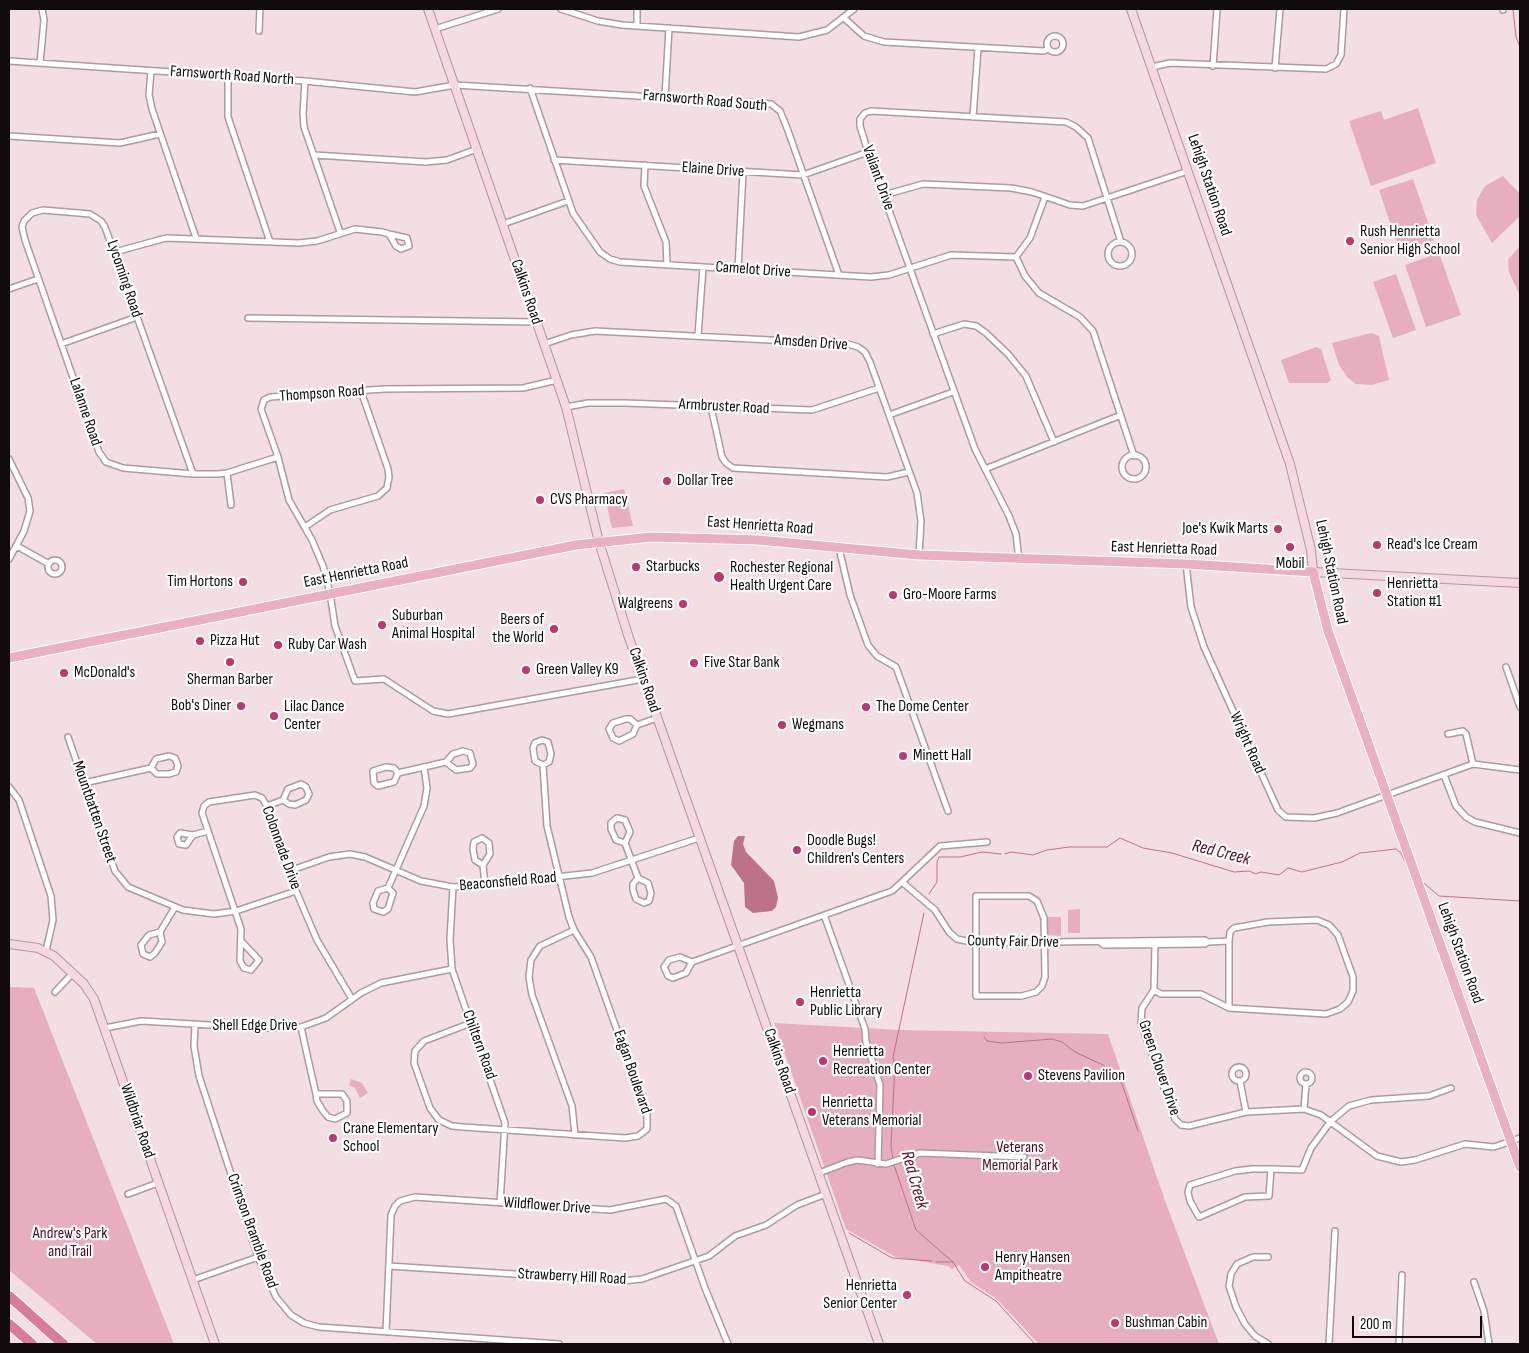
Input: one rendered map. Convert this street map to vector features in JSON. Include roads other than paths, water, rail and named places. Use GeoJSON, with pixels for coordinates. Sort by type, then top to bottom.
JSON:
{"type":"FeatureCollection","features":[{"type":"Feature","properties":{"kind":"highway"},"geometry":{"type":"LineString","coordinates":[[9,1296],[63,1344]]}},
{"type":"Feature","properties":{"kind":"highway"},"geometry":{"type":"LineString","coordinates":[[9,1324],[32,1344]]}},
{"type":"Feature","properties":{"kind":"main road","name":"Calkins Road"},"geometry":{"type":"LineString","coordinates":[[428,9],[566,407],[599,542],[643,679],[879,1344]]}},
{"type":"Feature","properties":{"kind":"main road","name":"Lehigh Station Road"},"geometry":{"type":"LineString","coordinates":[[1131,9],[1290,464],[1311,550],[1313,572],[1328,631],[1520,1167]]}},
{"type":"Feature","properties":{"kind":"main road","name":"East Henrietta Road"},"geometry":{"type":"LineString","coordinates":[[9,658],[330,593],[599,542],[651,537],[767,540],[918,555],[1018,560],[1186,564],[1520,584]]}},
{"type":"Feature","properties":{"kind":"main road","name":"Wildbriar Road"},"geometry":{"type":"LineString","coordinates":[[9,944],[46,951],[60,960],[94,999],[216,1344]]}},
{"type":"Feature","properties":{"kind":"street"},"geometry":{"type":"LineString","coordinates":[[40,63],[44,20],[42,9]]}},
{"type":"Feature","properties":{"kind":"street"},"geometry":{"type":"LineString","coordinates":[[259,32],[260,9]]}},
{"type":"Feature","properties":{"kind":"street"},"geometry":{"type":"LineString","coordinates":[[435,29],[498,9]]}},
{"type":"Feature","properties":{"kind":"street"},"geometry":{"type":"LineString","coordinates":[[561,9],[598,21],[636,26],[799,37],[827,30],[854,9]]}},
{"type":"Feature","properties":{"kind":"street"},"geometry":{"type":"LineString","coordinates":[[636,26],[637,9]]}},
{"type":"Feature","properties":{"kind":"street"},"geometry":{"type":"LineString","coordinates":[[1213,66],[1217,9]]}},
{"type":"Feature","properties":{"kind":"street"},"geometry":{"type":"LineString","coordinates":[[1275,68],[1280,9]]}},
{"type":"Feature","properties":{"kind":"street"},"geometry":{"type":"LineString","coordinates":[[1152,67],[1170,63],[1322,70],[1336,64],[1342,55],[1344,9]]}},
{"type":"Feature","properties":{"kind":"street"},"geometry":{"type":"LineString","coordinates":[[844,18],[864,36],[878,41],[978,48],[1044,51],[1048,49]]}},
{"type":"Feature","properties":{"kind":"street"},"geometry":{"type":"LineString","coordinates":[[665,97],[668,28]]}},
{"type":"Feature","properties":{"kind":"street"},"geometry":{"type":"LineString","coordinates":[[973,117],[978,48]]}},
{"type":"Feature","properties":{"kind":"street","name":"Farnsworth Road North"},"geometry":{"type":"LineString","coordinates":[[9,61],[305,81],[415,92],[455,85]]}},
{"type":"Feature","properties":{"kind":"street"},"geometry":{"type":"LineString","coordinates":[[151,71],[150,99],[160,134],[196,238]]}},
{"type":"Feature","properties":{"kind":"street"},"geometry":{"type":"LineString","coordinates":[[228,76],[226,101],[228,117],[270,242]]}},
{"type":"Feature","properties":{"kind":"street"},"geometry":{"type":"LineString","coordinates":[[305,81],[303,118],[340,232]]}},
{"type":"Feature","properties":{"kind":"street","name":"Farnsworth Road South"},"geometry":{"type":"LineString","coordinates":[[455,85],[530,88],[774,105],[782,114],[839,275]]}},
{"type":"Feature","properties":{"kind":"street","name":"Camelot Drive"},"geometry":{"type":"LineString","coordinates":[[530,88],[568,201],[579,224],[600,252],[610,260],[882,277],[952,255],[1016,257]]}},
{"type":"Feature","properties":{"kind":"street","name":"Valiant Drive"},"geometry":{"type":"LineString","coordinates":[[1018,560],[1016,534],[1009,516],[974,449],[868,152],[860,126],[860,119],[867,112],[1066,122],[1076,127],[1088,138],[1109,199],[1121,242]]}},
{"type":"Feature","properties":{"kind":"street"},"geometry":{"type":"LineString","coordinates":[[9,136],[113,144],[126,143],[160,134]]}},
{"type":"Feature","properties":{"kind":"street"},"geometry":{"type":"LineString","coordinates":[[314,155],[426,162],[447,160],[477,149]]}},
{"type":"Feature","properties":{"kind":"street","name":"Elaine Drive"},"geometry":{"type":"LineString","coordinates":[[554,160],[803,175],[868,152]]}},
{"type":"Feature","properties":{"kind":"street"},"geometry":{"type":"LineString","coordinates":[[645,165],[644,186],[666,242],[667,265]]}},
{"type":"Feature","properties":{"kind":"street"},"geometry":{"type":"LineString","coordinates":[[738,269],[743,172]]}},
{"type":"Feature","properties":{"kind":"street"},"geometry":{"type":"LineString","coordinates":[[884,195],[923,184],[1018,189],[1077,206],[1109,199],[1188,172]]}},
{"type":"Feature","properties":{"kind":"street"},"geometry":{"type":"LineString","coordinates":[[1046,196],[1030,238],[1016,257],[1025,276],[1039,293],[1080,317],[1093,331],[1134,456]]}},
{"type":"Feature","properties":{"kind":"street"},"geometry":{"type":"LineString","coordinates":[[503,224],[568,201]]}},
{"type":"Feature","properties":{"kind":"street","name":"Lycoming Road"},"geometry":{"type":"LineString","coordinates":[[38,279],[23,233],[24,221],[32,213],[43,210],[84,213],[96,216],[105,227],[115,252],[193,474]]}},
{"type":"Feature","properties":{"kind":"street"},"geometry":{"type":"LineString","coordinates":[[115,252],[166,238],[308,243],[340,232],[369,229],[389,234]]}},
{"type":"Feature","properties":{"kind":"street","name":"Valiant Drive"},"geometry":{"type":"LineString","coordinates":[[1121,242],[1128,245],[1132,252],[1130,260],[1120,265],[1113,263],[1108,253],[1114,243],[1121,242]]}},
{"type":"Feature","properties":{"kind":"street"},"geometry":{"type":"LineString","coordinates":[[698,336],[703,267]]}},
{"type":"Feature","properties":{"kind":"street"},"geometry":{"type":"LineString","coordinates":[[9,289],[38,279]]}},
{"type":"Feature","properties":{"kind":"street","name":"Lalanne Road"},"geometry":{"type":"LineString","coordinates":[[38,279],[99,452],[106,462],[123,468],[193,474],[227,473],[278,457]]}},
{"type":"Feature","properties":{"kind":"street"},"geometry":{"type":"LineString","coordinates":[[61,344],[137,317]]}},
{"type":"Feature","properties":{"kind":"street"},"geometry":{"type":"LineString","coordinates":[[248,318],[536,322]]}},
{"type":"Feature","properties":{"kind":"street"},"geometry":{"type":"LineString","coordinates":[[933,334],[964,324],[976,326],[990,337],[1026,376],[1054,442]]}},
{"type":"Feature","properties":{"kind":"street","name":"Amsden Drive"},"geometry":{"type":"LineString","coordinates":[[544,344],[587,332],[698,336],[855,346],[865,352],[868,358],[909,472],[920,512],[918,555]]}},
{"type":"Feature","properties":{"kind":"street","name":"Thompson Road"},"geometry":{"type":"LineString","coordinates":[[557,380],[523,388],[361,391],[270,398],[264,400],[261,405],[262,413],[278,457],[289,500],[305,527],[323,566],[330,593],[335,626],[355,681],[384,679],[439,713],[448,714],[542,699],[643,679]]}},
{"type":"Feature","properties":{"kind":"street","name":"Armbruster Road"},"geometry":{"type":"LineString","coordinates":[[566,407],[596,402],[812,410],[879,388]]}},
{"type":"Feature","properties":{"kind":"street"},"geometry":{"type":"LineString","coordinates":[[305,527],[330,510],[378,496],[387,488],[388,469],[361,391]]}},
{"type":"Feature","properties":{"kind":"street"},"geometry":{"type":"LineString","coordinates":[[889,415],[954,392]]}},
{"type":"Feature","properties":{"kind":"street"},"geometry":{"type":"LineString","coordinates":[[711,407],[722,457],[728,466],[733,468],[887,477],[909,472]]}},
{"type":"Feature","properties":{"kind":"street"},"geometry":{"type":"LineString","coordinates":[[985,469],[1121,415]]}},
{"type":"Feature","properties":{"kind":"street"},"geometry":{"type":"LineString","coordinates":[[1134,456],[1141,458],[1146,468],[1143,474],[1133,479],[1124,473],[1123,465],[1127,458],[1134,456]]}},
{"type":"Feature","properties":{"kind":"street"},"geometry":{"type":"LineString","coordinates":[[9,460],[29,504],[29,518],[18,546],[9,559]]}},
{"type":"Feature","properties":{"kind":"street"},"geometry":{"type":"LineString","coordinates":[[227,473],[231,504]]}},
{"type":"Feature","properties":{"kind":"street"},"geometry":{"type":"LineString","coordinates":[[18,546],[49,564]]}},
{"type":"Feature","properties":{"kind":"street"},"geometry":{"type":"LineString","coordinates":[[839,548],[850,595],[868,645],[877,656],[896,667],[948,811]]}},
{"type":"Feature","properties":{"kind":"street","name":"Wright Road"},"geometry":{"type":"LineString","coordinates":[[1186,564],[1191,607],[1204,647],[1281,814],[1291,819],[1325,816],[1473,764]]}},
{"type":"Feature","properties":{"kind":"street"},"geometry":{"type":"LineString","coordinates":[[1506,667],[1520,707]]}},
{"type":"Feature","properties":{"kind":"street"},"geometry":{"type":"LineString","coordinates":[[637,724],[657,718]]}},
{"type":"Feature","properties":{"kind":"street"},"geometry":{"type":"LineString","coordinates":[[626,719],[630,719],[637,724],[633,734],[619,741],[613,738],[609,729],[613,723],[626,719]]}},
{"type":"Feature","properties":{"kind":"street"},"geometry":{"type":"LineString","coordinates":[[1448,734],[1463,732],[1466,734],[1473,764],[1520,770]]}},
{"type":"Feature","properties":{"kind":"street","name":"Mountbatten Street"},"geometry":{"type":"LineString","coordinates":[[68,737],[118,876],[132,890],[175,907],[198,913],[236,911],[296,891]]}},
{"type":"Feature","properties":{"kind":"street","name":"Eagan Boulevard"},"geometry":{"type":"LineString","coordinates":[[542,740],[548,742],[551,754],[549,762],[543,765],[535,761],[533,752],[533,745],[542,740]]}},
{"type":"Feature","properties":{"kind":"street"},"geometry":{"type":"LineString","coordinates":[[398,773],[446,762],[453,754],[463,752],[470,753],[473,764],[470,768],[456,770],[446,762]]}},
{"type":"Feature","properties":{"kind":"street"},"geometry":{"type":"LineString","coordinates":[[84,783],[151,768],[156,759],[168,756],[175,758],[178,766],[176,772],[168,774],[158,774],[151,768]]}},
{"type":"Feature","properties":{"kind":"street","name":"Eagan Boulevard"},"geometry":{"type":"LineString","coordinates":[[471,1023],[421,1042],[414,1051],[414,1063],[430,1108],[438,1120],[452,1126],[574,1135],[632,1138],[645,1132],[649,1120],[591,957],[574,930],[548,826],[543,765]]}},
{"type":"Feature","properties":{"kind":"street"},"geometry":{"type":"LineString","coordinates":[[391,766],[398,773],[394,782],[378,786],[374,783],[372,774],[375,770],[391,766]]}},
{"type":"Feature","properties":{"kind":"street"},"geometry":{"type":"LineString","coordinates":[[388,888],[393,897],[388,909],[382,912],[374,909],[373,903],[378,891],[388,888],[426,798],[424,767]]}},
{"type":"Feature","properties":{"kind":"street"},"geometry":{"type":"LineString","coordinates":[[1444,775],[1456,806],[1466,817],[1475,822],[1520,833]]}},
{"type":"Feature","properties":{"kind":"street"},"geometry":{"type":"LineString","coordinates":[[267,806],[283,800],[288,789],[301,784],[306,787],[309,797],[306,800],[292,805],[283,800]]}},
{"type":"Feature","properties":{"kind":"street"},"geometry":{"type":"LineString","coordinates":[[9,787],[19,800],[52,896],[53,920],[46,951]]}},
{"type":"Feature","properties":{"kind":"street","name":"Colonnade Drive"},"geometry":{"type":"LineString","coordinates":[[242,942],[259,960],[256,967],[251,970],[244,968],[240,962],[242,942],[236,911],[202,813],[209,802],[255,795],[262,798],[267,806],[296,891],[322,951],[352,998]]}},
{"type":"Feature","properties":{"kind":"street"},"geometry":{"type":"LineString","coordinates":[[625,843],[616,840],[611,829],[611,823],[617,818],[625,820],[630,832],[625,843],[638,878],[648,883],[651,899],[644,903],[636,899],[633,890],[633,884],[638,878]]}},
{"type":"Feature","properties":{"kind":"street"},"geometry":{"type":"LineString","coordinates":[[194,835],[208,831]]}},
{"type":"Feature","properties":{"kind":"street"},"geometry":{"type":"LineString","coordinates":[[483,865],[475,860],[473,848],[474,842],[482,838],[489,843],[490,854],[483,865],[485,885]]}},
{"type":"Feature","properties":{"kind":"street","name":"Beaconsfield Road"},"geometry":{"type":"LineString","coordinates":[[289,871],[329,857],[350,854],[365,857],[421,881],[453,887],[485,885],[599,872],[699,838]]}},
{"type":"Feature","properties":{"kind":"street"},"geometry":{"type":"LineString","coordinates":[[692,962],[686,973],[673,978],[668,976],[664,967],[670,960],[680,957],[692,962],[892,891],[940,846],[987,842]]}},
{"type":"Feature","properties":{"kind":"street","name":"County Fair Drive"},"geometry":{"type":"LineString","coordinates":[[902,882],[936,910],[949,932],[957,939],[976,943],[1205,940],[1208,942]]}},
{"type":"Feature","properties":{"kind":"street","name":"Chiltern Road"},"geometry":{"type":"LineString","coordinates":[[453,887],[450,939],[452,969],[502,1110],[505,1130],[500,1203]]}},
{"type":"Feature","properties":{"kind":"street"},"geometry":{"type":"LineString","coordinates":[[976,896],[1029,896],[1037,901],[1042,912],[1044,943],[1044,980],[1036,992],[1022,996],[976,996],[976,896]]}},
{"type":"Feature","properties":{"kind":"street"},"geometry":{"type":"LineString","coordinates":[[160,932],[145,939],[140,948],[143,954],[150,957],[155,953],[162,942],[160,932],[175,907]]}},
{"type":"Feature","properties":{"kind":"street"},"geometry":{"type":"LineString","coordinates":[[824,915],[865,1029],[866,1042],[880,1085],[878,1164]]}},
{"type":"Feature","properties":{"kind":"street"},"geometry":{"type":"LineString","coordinates":[[1155,944],[1154,990],[1161,994],[1201,994],[1229,1008],[1326,1014],[1340,1009],[1348,1002],[1353,990],[1353,977],[1338,935],[1328,925],[1318,920],[1240,925],[1230,932],[1229,1008]]}},
{"type":"Feature","properties":{"kind":"street"},"geometry":{"type":"LineString","coordinates":[[574,930],[540,946],[532,960],[529,977],[532,995],[572,1106],[574,1135]]}},
{"type":"Feature","properties":{"kind":"street","name":"County Fair Drive"},"geometry":{"type":"LineString","coordinates":[[1100,942],[1104,945],[1205,944],[1208,942],[1229,941]]}},
{"type":"Feature","properties":{"kind":"street","name":"Shell Edge Drive"},"geometry":{"type":"LineString","coordinates":[[105,1028],[134,1022],[261,1028],[301,1027],[326,1018],[352,998],[369,988],[389,981],[452,969]]}},
{"type":"Feature","properties":{"kind":"street"},"geometry":{"type":"LineString","coordinates":[[55,992],[73,973]]}},
{"type":"Feature","properties":{"kind":"street","name":"Green Clover Drive"},"geometry":{"type":"LineString","coordinates":[[1154,990],[1144,1004],[1141,1023],[1179,1124],[1189,1126],[1246,1112],[1304,1109],[1331,1121],[1371,1152],[1395,1162],[1415,1160],[1465,1144],[1494,1147],[1520,1138]]}},
{"type":"Feature","properties":{"kind":"street","name":"Crimson Bramble Road"},"geometry":{"type":"LineString","coordinates":[[194,1025],[196,1067],[258,1257],[276,1297],[297,1320],[319,1327],[559,1344]]}},
{"type":"Feature","properties":{"kind":"street"},"geometry":{"type":"LineString","coordinates":[[301,1027],[316,1094],[323,1112],[328,1117],[335,1119],[347,1113],[347,1101],[342,1094],[316,1094]]}},
{"type":"Feature","properties":{"kind":"street"},"geometry":{"type":"LineString","coordinates":[[1240,1081],[1246,1112]]}},
{"type":"Feature","properties":{"kind":"street"},"geometry":{"type":"LineString","coordinates":[[1304,1109],[1306,1084]]}},
{"type":"Feature","properties":{"kind":"street"},"geometry":{"type":"LineString","coordinates":[[1271,1169],[1269,1196],[1245,1197],[1199,1217],[1194,1210],[1188,1192],[1190,1186],[1235,1171],[1271,1169],[1302,1170],[1311,1148],[1331,1121],[1342,1110],[1356,1103],[1421,1097],[1451,1088]]}},
{"type":"Feature","properties":{"kind":"street"},"geometry":{"type":"LineString","coordinates":[[819,1173],[858,1160],[886,1164],[925,1153],[1024,1157]]}},
{"type":"Feature","properties":{"kind":"street"},"geometry":{"type":"LineString","coordinates":[[128,1194],[158,1183]]}},
{"type":"Feature","properties":{"kind":"street","name":"Strawberry Hill Road"},"geometry":{"type":"LineString","coordinates":[[388,1266],[623,1280],[652,1277],[695,1262],[720,1250],[735,1236],[766,1225],[797,1205],[826,1194]]}},
{"type":"Feature","properties":{"kind":"street","name":"Wildflower Drive"},"geometry":{"type":"LineString","coordinates":[[386,1332],[391,1215],[395,1206],[400,1201],[415,1198],[610,1210],[669,1199],[676,1206],[695,1262],[727,1344]]}},
{"type":"Feature","properties":{"kind":"street"},"geometry":{"type":"LineString","coordinates":[[1329,1344],[1335,1231]]}},
{"type":"Feature","properties":{"kind":"street"},"geometry":{"type":"LineString","coordinates":[[193,1280],[258,1257]]}},
{"type":"Feature","properties":{"kind":"street"},"geometry":{"type":"LineString","coordinates":[[1268,1257],[1253,1257],[1238,1264],[1231,1274],[1229,1286],[1236,1307],[1245,1324],[1256,1336],[1268,1344]]}},
{"type":"Feature","properties":{"kind":"street"},"geometry":{"type":"LineString","coordinates":[[1399,1344],[1402,1275]]}},
{"type":"Feature","properties":{"kind":"street"},"geometry":{"type":"LineString","coordinates":[[1474,1282],[1484,1311],[1489,1344]]}},
{"type":"Feature","properties":{"kind":"street"},"geometry":{"type":"LineString","coordinates":[[466,1344],[467,1338]]}},
{"type":"Feature","properties":{"kind":"waterway","name":"Red Creek"},"geometry":{"type":"LineString","coordinates":[[1513,9],[1516,37],[1520,47]]}},
{"type":"Feature","properties":{"kind":"waterway","name":"Red Creek"},"geometry":{"type":"LineString","coordinates":[[1005,854],[1011,852],[1033,855],[1047,850],[1069,847],[1107,847],[1120,838],[1143,848],[1172,853],[1234,872],[1249,871],[1256,874],[1261,872],[1279,875],[1288,868],[1302,872],[1342,862],[1360,853],[1396,849],[1401,853],[1413,879]]}},
{"type":"Feature","properties":{"kind":"waterway","name":"Red Creek"},"geometry":{"type":"LineString","coordinates":[[929,894],[937,882],[937,862],[939,857],[960,857],[982,852],[1001,854]]}},
{"type":"Feature","properties":{"kind":"waterway","name":"Red Creek"},"geometry":{"type":"LineString","coordinates":[[1424,883],[1439,896],[1520,901]]}},
{"type":"Feature","properties":{"kind":"waterway","name":"Red Creek"},"geometry":{"type":"LineString","coordinates":[[893,1161],[891,1146],[895,1066],[893,1057],[924,913]]}},
{"type":"Feature","properties":{"kind":"waterway"},"geometry":{"type":"LineString","coordinates":[[984,1037],[987,1041],[1002,1043],[1052,1039],[1062,1042],[1075,1052],[1103,1065],[1122,1084],[1138,1131]]}},
{"type":"Feature","properties":{"kind":"waterway","name":"Red Creek"},"geometry":{"type":"LineString","coordinates":[[894,1165],[916,1230],[953,1262],[965,1281],[996,1301],[1035,1344]]}},
{"type":"Feature","properties":{"kind":"waterway"},"geometry":{"type":"LineString","coordinates":[[849,1233],[892,1258],[932,1261]]}},
{"type":"Feature","properties":{"kind":"waterway"},"geometry":{"type":"LineString","coordinates":[[936,1262],[953,1262]]}},
{"type":"Feature","properties":{"kind":"place","name":"Rush Henrietta Senior High School"},"geometry":{"type":"Point","coordinates":[1350,241]}},
{"type":"Feature","properties":{"kind":"place","name":"Dollar Tree"},"geometry":{"type":"Point","coordinates":[667,481]}},
{"type":"Feature","properties":{"kind":"place","name":"CVS Pharmacy"},"geometry":{"type":"Point","coordinates":[540,500]}},
{"type":"Feature","properties":{"kind":"place","name":"Joe's Kwik Marts"},"geometry":{"type":"Point","coordinates":[1278,529]}},
{"type":"Feature","properties":{"kind":"place","name":"Read's Ice Cream"},"geometry":{"type":"Point","coordinates":[1377,545]}},
{"type":"Feature","properties":{"kind":"place","name":"Mobil"},"geometry":{"type":"Point","coordinates":[1290,547]}},
{"type":"Feature","properties":{"kind":"place","name":"Starbucks"},"geometry":{"type":"Point","coordinates":[636,567]}},
{"type":"Feature","properties":{"kind":"place","name":"Rochester Regional Health Urgent Care"},"geometry":{"type":"Point","coordinates":[719,577]}},
{"type":"Feature","properties":{"kind":"place","name":"Tim Hortons"},"geometry":{"type":"Point","coordinates":[243,582]}},
{"type":"Feature","properties":{"kind":"place","name":"Henrietta Station #1"},"geometry":{"type":"Point","coordinates":[1377,593]}},
{"type":"Feature","properties":{"kind":"place","name":"Gro-Moore Farms"},"geometry":{"type":"Point","coordinates":[893,595]}},
{"type":"Feature","properties":{"kind":"place","name":"Walgreens"},"geometry":{"type":"Point","coordinates":[683,604]}},
{"type":"Feature","properties":{"kind":"place","name":"Suburban Animal Hospital"},"geometry":{"type":"Point","coordinates":[382,625]}},
{"type":"Feature","properties":{"kind":"place","name":"Beers of the World"},"geometry":{"type":"Point","coordinates":[554,629]}},
{"type":"Feature","properties":{"kind":"place","name":"Pizza Hut"},"geometry":{"type":"Point","coordinates":[200,641]}},
{"type":"Feature","properties":{"kind":"place","name":"Ruby Car Wash"},"geometry":{"type":"Point","coordinates":[278,645]}},
{"type":"Feature","properties":{"kind":"place","name":"Sherman Barber"},"geometry":{"type":"Point","coordinates":[230,662]}},
{"type":"Feature","properties":{"kind":"place","name":"Five Star Bank"},"geometry":{"type":"Point","coordinates":[694,663]}},
{"type":"Feature","properties":{"kind":"place","name":"Green Valley K9"},"geometry":{"type":"Point","coordinates":[526,670]}},
{"type":"Feature","properties":{"kind":"place","name":"McDonald's"},"geometry":{"type":"Point","coordinates":[64,673]}},
{"type":"Feature","properties":{"kind":"place","name":"Bob's Diner"},"geometry":{"type":"Point","coordinates":[241,706]}},
{"type":"Feature","properties":{"kind":"place","name":"The Dome Center"},"geometry":{"type":"Point","coordinates":[866,707]}},
{"type":"Feature","properties":{"kind":"place","name":"Lilac Dance Center"},"geometry":{"type":"Point","coordinates":[274,716]}},
{"type":"Feature","properties":{"kind":"place","name":"Wegmans"},"geometry":{"type":"Point","coordinates":[782,725]}},
{"type":"Feature","properties":{"kind":"place","name":"Minett Hall"},"geometry":{"type":"Point","coordinates":[903,756]}},
{"type":"Feature","properties":{"kind":"place","name":"Doodle Bugs! Children's Centers"},"geometry":{"type":"Point","coordinates":[797,850]}},
{"type":"Feature","properties":{"kind":"place","name":"Henrietta Public Library"},"geometry":{"type":"Point","coordinates":[800,1002]}},
{"type":"Feature","properties":{"kind":"place","name":"Henrietta Recreation Center"},"geometry":{"type":"Point","coordinates":[823,1061]}},
{"type":"Feature","properties":{"kind":"place","name":"Stevens Pavilion"},"geometry":{"type":"Point","coordinates":[1028,1076]}},
{"type":"Feature","properties":{"kind":"place","name":"Henrietta Veterans Memorial"},"geometry":{"type":"Point","coordinates":[812,1112]}},
{"type":"Feature","properties":{"kind":"place","name":"Crane Elementary School"},"geometry":{"type":"Point","coordinates":[333,1138]}},
{"type":"Feature","properties":{"kind":"place","name":"Henry Hansen Ampitheatre"},"geometry":{"type":"Point","coordinates":[985,1267]}},
{"type":"Feature","properties":{"kind":"place","name":"Henrietta Senior Center"},"geometry":{"type":"Point","coordinates":[907,1295]}},
{"type":"Feature","properties":{"kind":"place","name":"Bushman Cabin"},"geometry":{"type":"Point","coordinates":[1115,1323]}},
{"type":"Feature","properties":{"kind":"park label","name":"Veterans Memorial Park"},"geometry":{"type":"Point","coordinates":[1020,1157]}},
{"type":"Feature","properties":{"kind":"park label","name":"Andrew's Park and Trail"},"geometry":{"type":"Point","coordinates":[70,1243]}}]}
